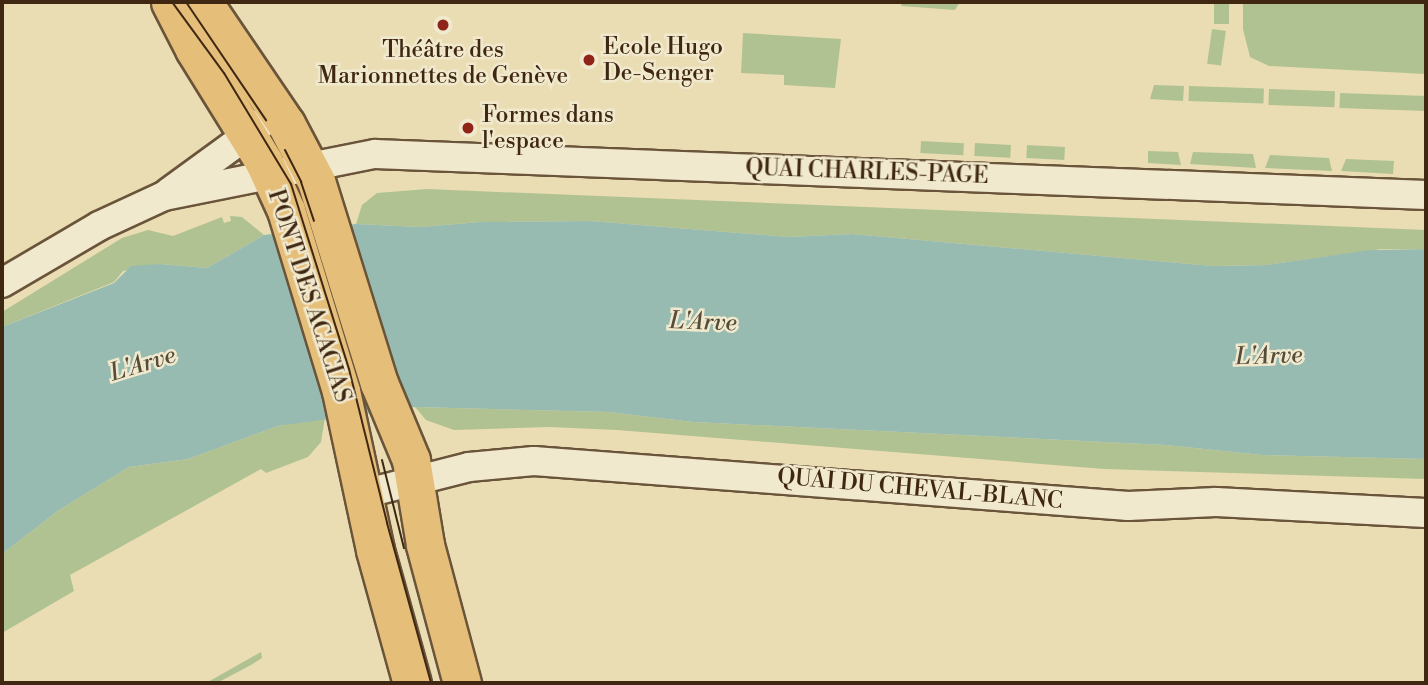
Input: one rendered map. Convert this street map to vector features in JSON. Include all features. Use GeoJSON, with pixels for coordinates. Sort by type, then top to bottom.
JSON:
{"type":"FeatureCollection","features":[{"type":"Feature","properties":{"kind":"main road","name":"PONT DES ACACIAS"},"geometry":{"type":"LineString","coordinates":[[170,2],[194,49],[269,174],[286,210],[341,391],[363,494],[412,683]]}},
{"type":"Feature","properties":{"kind":"main road","name":"PONT DES ACACIAS"},"geometry":{"type":"LineString","coordinates":[[202,2],[276,109],[309,166],[328,215],[379,383],[403,438],[416,482],[425,545],[462,683]]}},
{"type":"Feature","properties":{"kind":"street"},"geometry":{"type":"LineString","coordinates":[[2,283],[110,220],[164,196],[247,135],[276,109]]}},
{"type":"Feature","properties":{"kind":"street","name":"QUAI CHARLES-PAGE"},"geometry":{"type":"LineString","coordinates":[[164,196],[364,155],[402,153],[1426,195]]}},
{"type":"Feature","properties":{"kind":"street","name":"QUAI DU CHEVAL-BLANC"},"geometry":{"type":"LineString","coordinates":[[416,482],[479,466],[570,462],[1128,506],[1216,502],[1426,513]]}},
{"type":"Feature","properties":{"kind":"street"},"geometry":{"type":"LineString","coordinates":[[363,494],[416,482]]}},
{"type":"Feature","properties":{"kind":"green space"},"geometry":{"type":"Polygon","coordinates":[[[902,2],[960,2],[955,10],[901,6],[902,2]]]}},
{"type":"Feature","properties":{"kind":"green space"},"geometry":{"type":"Polygon","coordinates":[[[1214,2],[1229,2],[1229,24],[1214,24],[1214,2]]]}},
{"type":"Feature","properties":{"kind":"green space"},"geometry":{"type":"Polygon","coordinates":[[[1243,2],[1426,2],[1426,74],[1269,66],[1250,57],[1243,29],[1243,2]]]}},
{"type":"Feature","properties":{"kind":"green space"},"geometry":{"type":"Polygon","coordinates":[[[1212,29],[1226,31],[1221,66],[1207,64],[1212,29]]]}},
{"type":"Feature","properties":{"kind":"green space"},"geometry":{"type":"Polygon","coordinates":[[[743,33],[841,39],[835,88],[784,85],[784,75],[741,73],[743,33]]]}},
{"type":"Feature","properties":{"kind":"green space"},"geometry":{"type":"Polygon","coordinates":[[[1154,85],[1184,86],[1183,101],[1150,99],[1154,85]]]}},
{"type":"Feature","properties":{"kind":"green space"},"geometry":{"type":"Polygon","coordinates":[[[1189,86],[1264,89],[1263,104],[1188,101],[1189,86]]]}},
{"type":"Feature","properties":{"kind":"green space"},"geometry":{"type":"Polygon","coordinates":[[[1269,89],[1335,91],[1334,107],[1268,105],[1269,89]]]}},
{"type":"Feature","properties":{"kind":"green space"},"geometry":{"type":"Polygon","coordinates":[[[1340,93],[1426,96],[1425,111],[1339,108],[1340,93]]]}},
{"type":"Feature","properties":{"kind":"green space"},"geometry":{"type":"Polygon","coordinates":[[[921,141],[964,143],[963,155],[920,153],[921,141]]]}},
{"type":"Feature","properties":{"kind":"green space"},"geometry":{"type":"Polygon","coordinates":[[[975,143],[1011,145],[1010,158],[974,156],[975,143]]]}},
{"type":"Feature","properties":{"kind":"green space"},"geometry":{"type":"Polygon","coordinates":[[[1027,145],[1065,147],[1064,160],[1026,158],[1027,145]]]}},
{"type":"Feature","properties":{"kind":"green space"},"geometry":{"type":"Polygon","coordinates":[[[1148,151],[1178,152],[1181,165],[1148,163],[1148,151]]]}},
{"type":"Feature","properties":{"kind":"green space"},"geometry":{"type":"Polygon","coordinates":[[[1193,152],[1253,154],[1256,168],[1190,164],[1193,152]]]}},
{"type":"Feature","properties":{"kind":"green space"},"geometry":{"type":"Polygon","coordinates":[[[1270,155],[1329,158],[1332,171],[1265,168],[1270,155]]]}},
{"type":"Feature","properties":{"kind":"green space"},"geometry":{"type":"Polygon","coordinates":[[[1346,159],[1394,161],[1393,174],[1341,171],[1346,159]]]}},
{"type":"Feature","properties":{"kind":"green space"},"geometry":{"type":"Polygon","coordinates":[[[427,189],[1426,230],[1426,249],[1381,249],[1266,265],[1213,266],[852,234],[789,237],[591,221],[480,222],[421,227],[356,224],[362,205],[377,193],[427,189]]]}},
{"type":"Feature","properties":{"kind":"green space"},"geometry":{"type":"Polygon","coordinates":[[[230,216],[242,217],[264,235],[207,268],[160,264],[123,271],[114,282],[2,327],[2,312],[122,238],[148,230],[173,236],[222,217],[224,223],[231,221],[230,216]]]}},
{"type":"Feature","properties":{"kind":"green space"},"geometry":{"type":"Polygon","coordinates":[[[415,407],[608,412],[693,422],[1166,445],[1262,455],[1426,459],[1426,479],[1104,469],[617,430],[549,427],[454,430],[426,420],[415,407]]]}},
{"type":"Feature","properties":{"kind":"green space"},"geometry":{"type":"Polygon","coordinates":[[[325,418],[321,442],[308,457],[266,473],[261,469],[70,575],[74,591],[2,633],[2,554],[59,510],[129,467],[188,459],[278,426],[325,418]]]}},
{"type":"Feature","properties":{"kind":"green space"},"geometry":{"type":"Polygon","coordinates":[[[261,652],[262,658],[251,665],[217,683],[206,683],[261,652]]]}},
{"type":"Feature","properties":{"kind":"water","name":"L'Arve"},"geometry":{"type":"Polygon","coordinates":[[[591,221],[789,237],[852,234],[1213,266],[1266,265],[1370,250],[1426,249],[1426,459],[1262,455],[1166,445],[693,422],[608,412],[415,407],[278,426],[188,459],[129,467],[59,510],[2,554],[2,327],[114,283],[131,266],[160,264],[207,268],[264,235],[356,224],[421,227],[480,222],[591,221]]]}},
{"type":"Feature","properties":{"kind":"tram line"},"geometry":{"type":"LineString","coordinates":[[172,2],[224,73],[291,184],[349,369],[387,523],[431,683]]}},
{"type":"Feature","properties":{"kind":"tram line"},"geometry":{"type":"LineString","coordinates":[[186,2],[266,120]]}},
{"type":"Feature","properties":{"kind":"tram line"},"geometry":{"type":"LineString","coordinates":[[285,150],[301,182],[314,221]]}},
{"type":"Feature","properties":{"kind":"tram line"},"geometry":{"type":"LineString","coordinates":[[382,460],[404,548]]}},
{"type":"Feature","properties":{"kind":"place","name":"Théâtre des Marionnettes de Genève"},"geometry":{"type":"Point","coordinates":[443,25]}},
{"type":"Feature","properties":{"kind":"place","name":"Ecole Hugo De-Senger"},"geometry":{"type":"Point","coordinates":[589,60]}},
{"type":"Feature","properties":{"kind":"place","name":"Formes dans l'espace"},"geometry":{"type":"Point","coordinates":[468,128]}}]}
